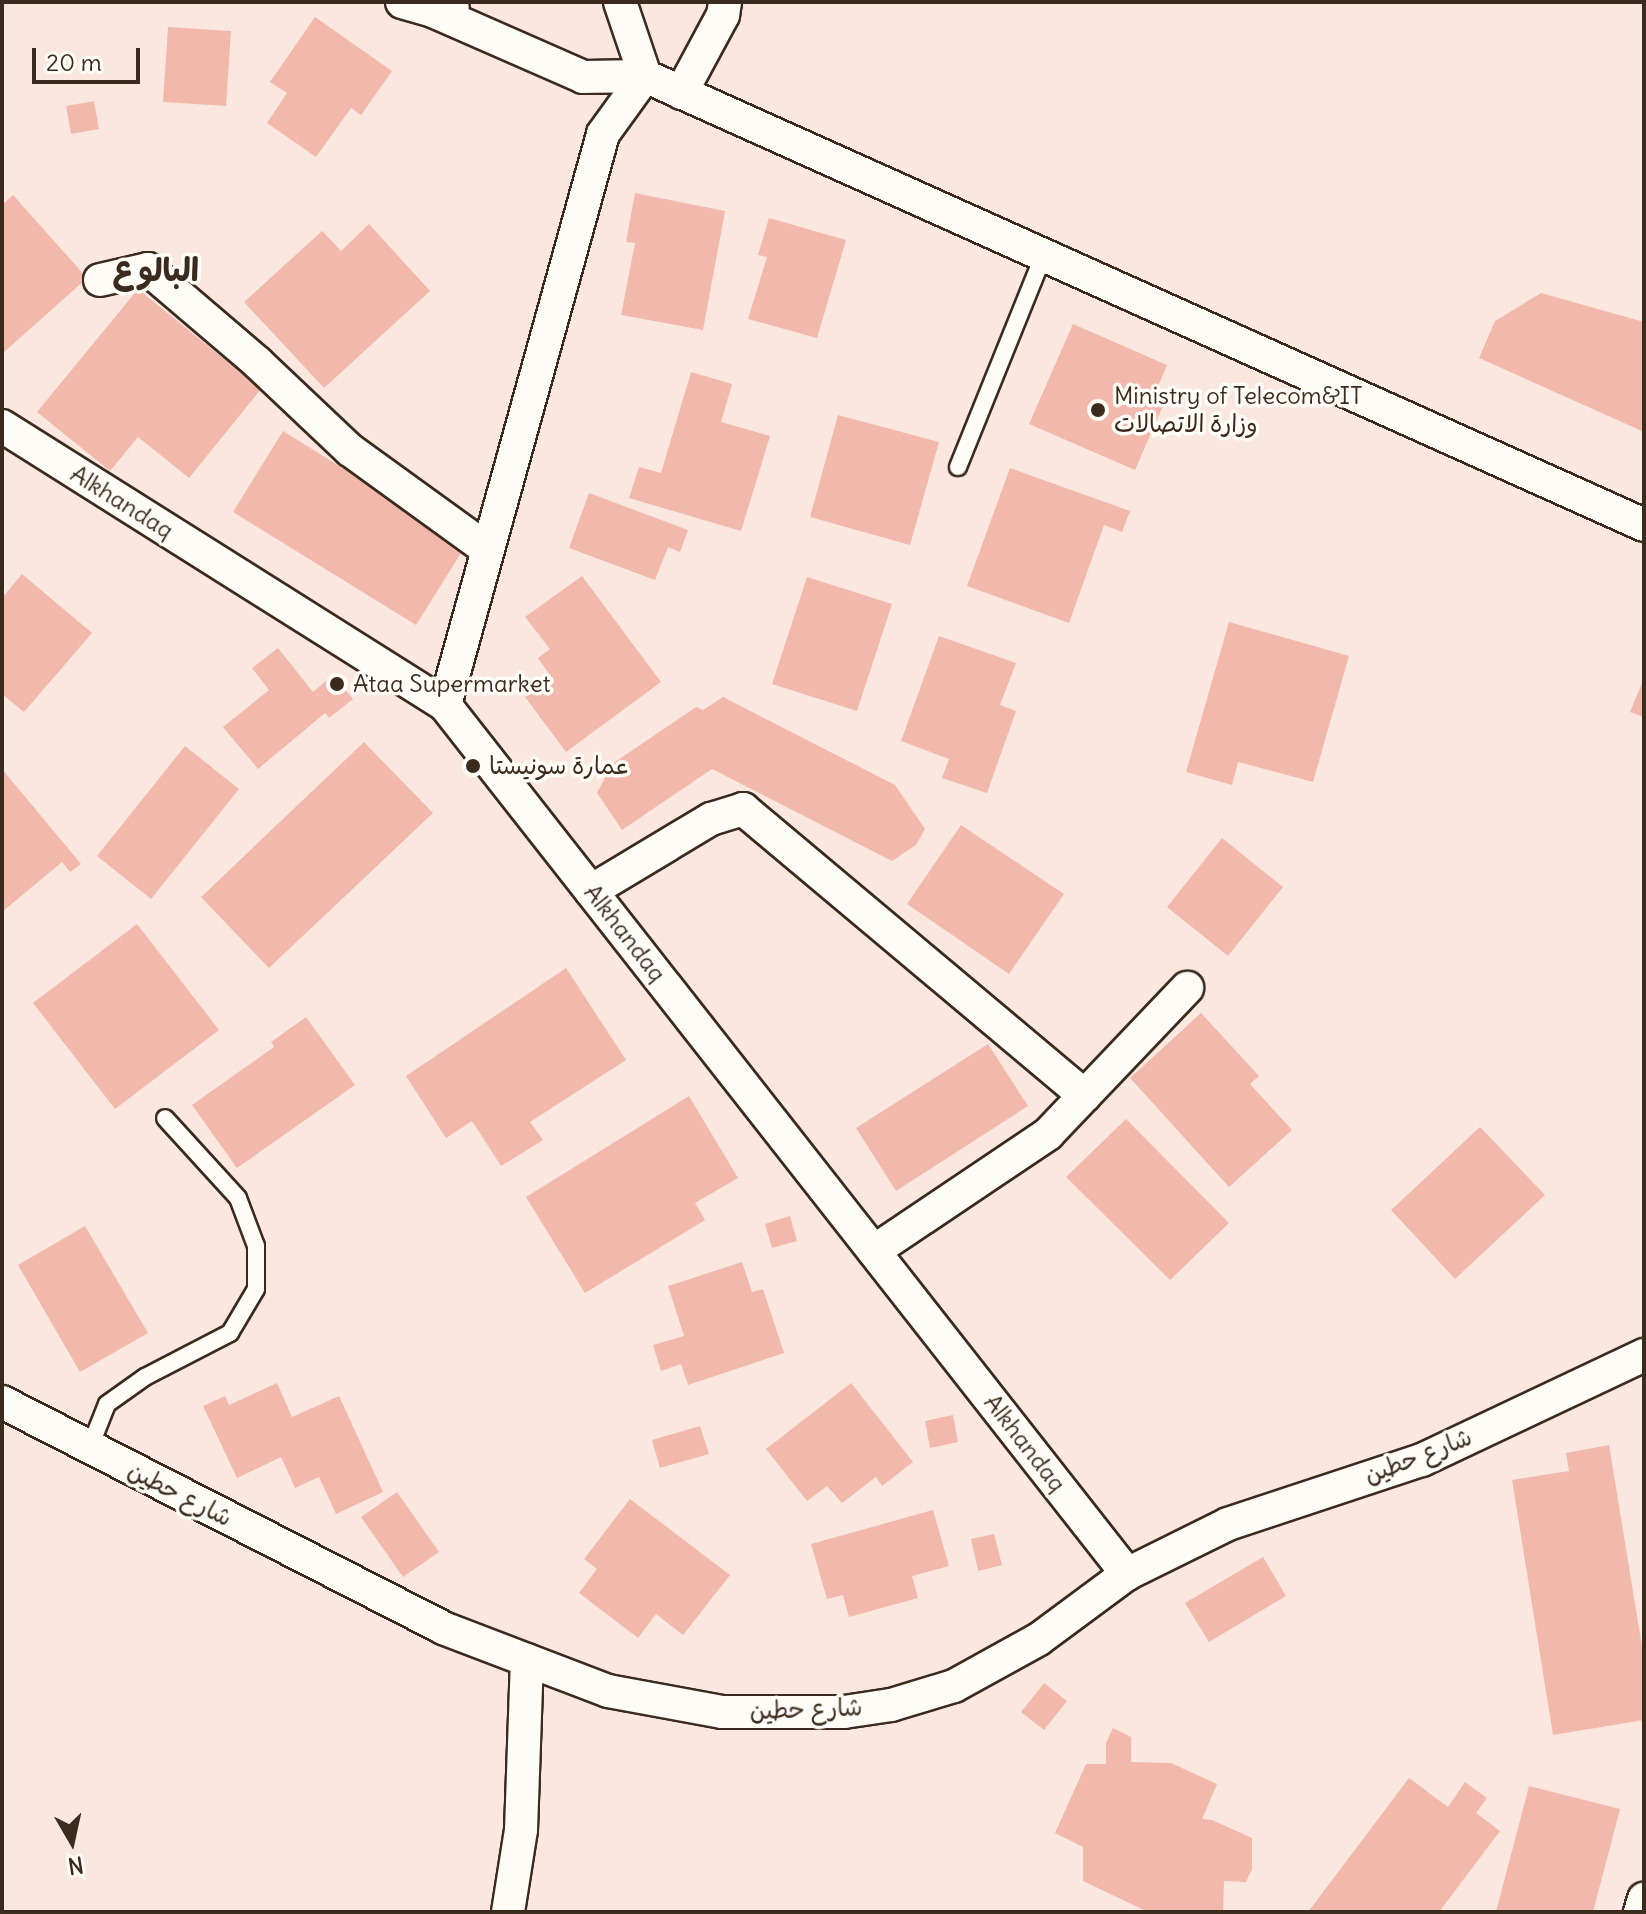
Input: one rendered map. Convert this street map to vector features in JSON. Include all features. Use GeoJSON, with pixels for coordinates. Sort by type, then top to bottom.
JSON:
{"type":"FeatureCollection","features":[{"type":"Feature","properties":{"kind":"street"},"geometry":{"type":"LineString","coordinates":[[402,2],[433,11],[583,77],[645,76],[1644,525]]}},
{"type":"Feature","properties":{"kind":"street"},"geometry":{"type":"LineString","coordinates":[[433,11],[465,2]]}},
{"type":"Feature","properties":{"kind":"street"},"geometry":{"type":"LineString","coordinates":[[620,2],[645,76]]}},
{"type":"Feature","properties":{"kind":"street"},"geometry":{"type":"LineString","coordinates":[[681,93],[723,15],[725,2]]}},
{"type":"Feature","properties":{"kind":"street"},"geometry":{"type":"LineString","coordinates":[[445,705],[603,134],[645,76]]}},
{"type":"Feature","properties":{"kind":"street"},"geometry":{"type":"LineString","coordinates":[[100,280],[148,269],[258,363],[350,450],[488,550]]}},
{"type":"Feature","properties":{"kind":"street","name":"Alkhandaq"},"geometry":{"type":"LineString","coordinates":[[2,426],[445,705],[1127,1574]]}},
{"type":"Feature","properties":{"kind":"street"},"geometry":{"type":"LineString","coordinates":[[591,891],[711,819],[743,809],[1085,1096]]}},
{"type":"Feature","properties":{"kind":"street"},"geometry":{"type":"LineString","coordinates":[[874,1251],[1048,1134],[1187,988]]}},
{"type":"Feature","properties":{"kind":"street","name":"شارع حطين"},"geometry":{"type":"LineString","coordinates":[[2,1402],[443,1628],[608,1691],[722,1712],[844,1712],[954,1686],[1039,1639],[1127,1574],[1228,1524],[1422,1460],[1644,1355]]}},
{"type":"Feature","properties":{"kind":"street"},"geometry":{"type":"LineString","coordinates":[[508,1912],[521,1830],[527,1660]]}},
{"type":"Feature","properties":{"kind":"street"},"geometry":{"type":"LineString","coordinates":[[1640,1912],[1644,1899]]}},
{"type":"Feature","properties":{"kind":"lane"},"geometry":{"type":"LineString","coordinates":[[958,467],[1044,254]]}},
{"type":"Feature","properties":{"kind":"lane"},"geometry":{"type":"LineString","coordinates":[[90,1447],[107,1404],[145,1377],[230,1333],[256,1289],[256,1246],[238,1198],[165,1118]]}},
{"type":"Feature","properties":{"kind":"building"},"geometry":{"type":"Polygon","coordinates":[[[315,17],[392,71],[361,115],[351,108],[316,157],[267,123],[287,93],[270,82],[315,17]]]}},
{"type":"Feature","properties":{"kind":"building"},"geometry":{"type":"Polygon","coordinates":[[[168,27],[231,31],[226,106],[163,102],[168,27]]]}},
{"type":"Feature","properties":{"kind":"building"},"geometry":{"type":"Polygon","coordinates":[[[94,101],[99,129],[71,134],[66,106],[94,101]]]}},
{"type":"Feature","properties":{"kind":"building"},"geometry":{"type":"Polygon","coordinates":[[[635,193],[725,211],[703,330],[621,315],[635,243],[626,242],[635,193]]]}},
{"type":"Feature","properties":{"kind":"building"},"geometry":{"type":"Polygon","coordinates":[[[13,195],[87,278],[2,354],[2,205],[13,195]]]}},
{"type":"Feature","properties":{"kind":"building"},"geometry":{"type":"Polygon","coordinates":[[[769,218],[846,240],[817,338],[748,319],[767,257],[758,255],[769,218]]]}},
{"type":"Feature","properties":{"kind":"building"},"geometry":{"type":"Polygon","coordinates":[[[369,224],[430,291],[324,388],[244,302],[322,231],[341,251],[369,224]]]}},
{"type":"Feature","properties":{"kind":"building"},"geometry":{"type":"Polygon","coordinates":[[[138,289],[261,389],[189,478],[138,437],[110,471],[37,412],[138,289]]]}},
{"type":"Feature","properties":{"kind":"building"},"geometry":{"type":"Polygon","coordinates":[[[1541,293],[1644,322],[1644,432],[1479,358],[1495,321],[1541,293]]]}},
{"type":"Feature","properties":{"kind":"building","name":"Ministry of Telecom&IT وزارة الاتصالات"},"geometry":{"type":"Polygon","coordinates":[[[1073,324],[1167,365],[1156,391],[1167,396],[1135,470],[1029,424],[1073,324]]]}},
{"type":"Feature","properties":{"kind":"building"},"geometry":{"type":"Polygon","coordinates":[[[691,372],[732,384],[721,422],[770,436],[741,531],[629,498],[639,467],[661,473],[691,372]]]}},
{"type":"Feature","properties":{"kind":"building"},"geometry":{"type":"Polygon","coordinates":[[[838,415],[939,442],[910,545],[810,517],[838,415]]]}},
{"type":"Feature","properties":{"kind":"building"},"geometry":{"type":"Polygon","coordinates":[[[283,431],[466,545],[416,625],[233,512],[283,431]]]}},
{"type":"Feature","properties":{"kind":"building"},"geometry":{"type":"Polygon","coordinates":[[[1010,468],[1130,511],[1122,532],[1104,525],[1069,623],[967,586],[1010,468]]]}},
{"type":"Feature","properties":{"kind":"building"},"geometry":{"type":"Polygon","coordinates":[[[589,493],[688,530],[680,552],[668,547],[655,580],[569,548],[589,493]]]}},
{"type":"Feature","properties":{"kind":"building"},"geometry":{"type":"Polygon","coordinates":[[[22,574],[92,633],[24,712],[2,694],[2,598],[22,574]]]}},
{"type":"Feature","properties":{"kind":"building"},"geometry":{"type":"Polygon","coordinates":[[[582,576],[661,682],[566,752],[525,697],[552,678],[538,658],[550,649],[525,617],[582,576]]]}},
{"type":"Feature","properties":{"kind":"building"},"geometry":{"type":"Polygon","coordinates":[[[807,577],[892,604],[857,711],[772,684],[807,577]]]}},
{"type":"Feature","properties":{"kind":"building"},"geometry":{"type":"Polygon","coordinates":[[[1229,622],[1349,656],[1313,782],[1238,762],[1232,785],[1186,772],[1229,622]]]}},
{"type":"Feature","properties":{"kind":"building"},"geometry":{"type":"Polygon","coordinates":[[[939,636],[1016,663],[1000,705],[1016,711],[987,793],[942,778],[949,759],[901,741],[939,636]]]}},
{"type":"Feature","properties":{"kind":"building"},"geometry":{"type":"Polygon","coordinates":[[[278,648],[313,692],[333,675],[353,699],[329,718],[325,713],[258,769],[223,727],[269,690],[252,668],[278,648]]]}},
{"type":"Feature","properties":{"kind":"building"},"geometry":{"type":"Polygon","coordinates":[[[1644,678],[1644,717],[1630,712],[1644,678]]]}},
{"type":"Feature","properties":{"kind":"building"},"geometry":{"type":"Polygon","coordinates":[[[723,697],[895,785],[925,829],[916,845],[892,861],[712,769],[622,830],[597,793],[612,764],[696,707],[703,710],[723,697]]]}},
{"type":"Feature","properties":{"kind":"building"},"geometry":{"type":"Polygon","coordinates":[[[364,742],[433,813],[269,968],[201,897],[364,742]]]}},
{"type":"Feature","properties":{"kind":"building"},"geometry":{"type":"Polygon","coordinates":[[[185,746],[239,789],[151,899],[97,856],[185,746]]]}},
{"type":"Feature","properties":{"kind":"building"},"geometry":{"type":"Polygon","coordinates":[[[2,769],[81,864],[70,872],[62,862],[2,912],[2,769]]]}},
{"type":"Feature","properties":{"kind":"building"},"geometry":{"type":"Polygon","coordinates":[[[961,825],[1064,894],[1009,974],[907,904],[961,825]]]}},
{"type":"Feature","properties":{"kind":"building"},"geometry":{"type":"Polygon","coordinates":[[[1222,838],[1283,887],[1228,956],[1167,907],[1222,838]]]}},
{"type":"Feature","properties":{"kind":"building"},"geometry":{"type":"Polygon","coordinates":[[[137,924],[219,1030],[115,1109],[33,1003],[137,924]]]}},
{"type":"Feature","properties":{"kind":"building"},"geometry":{"type":"Polygon","coordinates":[[[566,968],[626,1060],[530,1122],[543,1140],[501,1166],[472,1121],[446,1138],[406,1076],[566,968]]]}},
{"type":"Feature","properties":{"kind":"building"},"geometry":{"type":"Polygon","coordinates":[[[1201,1013],[1259,1076],[1250,1084],[1292,1130],[1229,1187],[1130,1078],[1201,1013]]]}},
{"type":"Feature","properties":{"kind":"building"},"geometry":{"type":"Polygon","coordinates":[[[306,1017],[355,1085],[237,1168],[192,1105],[274,1047],[271,1042],[306,1017]]]}},
{"type":"Feature","properties":{"kind":"building"},"geometry":{"type":"Polygon","coordinates":[[[988,1044],[1028,1106],[896,1191],[856,1128],[988,1044]]]}},
{"type":"Feature","properties":{"kind":"building"},"geometry":{"type":"Polygon","coordinates":[[[689,1096],[738,1178],[695,1203],[705,1220],[585,1293],[526,1197],[689,1096]]]}},
{"type":"Feature","properties":{"kind":"building"},"geometry":{"type":"Polygon","coordinates":[[[1126,1119],[1229,1223],[1170,1280],[1066,1177],[1126,1119]]]}},
{"type":"Feature","properties":{"kind":"building"},"geometry":{"type":"Polygon","coordinates":[[[1480,1127],[1545,1195],[1455,1279],[1391,1210],[1480,1127]]]}},
{"type":"Feature","properties":{"kind":"building"},"geometry":{"type":"Polygon","coordinates":[[[790,1216],[797,1241],[772,1248],[765,1224],[790,1216]]]}},
{"type":"Feature","properties":{"kind":"building"},"geometry":{"type":"Polygon","coordinates":[[[85,1226],[148,1333],[80,1372],[18,1265],[85,1226]]]}},
{"type":"Feature","properties":{"kind":"building"},"geometry":{"type":"Polygon","coordinates":[[[742,1262],[752,1292],[763,1289],[784,1353],[688,1385],[681,1364],[661,1371],[653,1345],[684,1336],[668,1286],[742,1262]]]}},
{"type":"Feature","properties":{"kind":"building"},"geometry":{"type":"Polygon","coordinates":[[[277,1383],[292,1417],[339,1396],[383,1492],[336,1514],[319,1477],[295,1488],[281,1457],[237,1478],[203,1406],[225,1396],[229,1405],[277,1383]]]}},
{"type":"Feature","properties":{"kind":"building"},"geometry":{"type":"Polygon","coordinates":[[[851,1383],[913,1462],[882,1486],[876,1477],[842,1503],[827,1486],[807,1501],[766,1449],[851,1383]]]}},
{"type":"Feature","properties":{"kind":"building"},"geometry":{"type":"Polygon","coordinates":[[[953,1415],[958,1442],[930,1448],[925,1421],[953,1415]]]}},
{"type":"Feature","properties":{"kind":"building"},"geometry":{"type":"Polygon","coordinates":[[[700,1426],[709,1454],[660,1468],[652,1440],[700,1426]]]}},
{"type":"Feature","properties":{"kind":"building"},"geometry":{"type":"Polygon","coordinates":[[[1609,1445],[1644,1659],[1644,1720],[1553,1735],[1512,1480],[1569,1471],[1566,1453],[1609,1445]]]}},
{"type":"Feature","properties":{"kind":"building"},"geometry":{"type":"Polygon","coordinates":[[[397,1492],[439,1552],[403,1577],[361,1517],[397,1492]]]}},
{"type":"Feature","properties":{"kind":"building"},"geometry":{"type":"Polygon","coordinates":[[[630,1499],[730,1575],[683,1635],[656,1614],[638,1638],[579,1593],[597,1569],[584,1559],[630,1499]]]}},
{"type":"Feature","properties":{"kind":"building"},"geometry":{"type":"Polygon","coordinates":[[[933,1510],[949,1566],[912,1576],[918,1598],[849,1617],[843,1595],[827,1599],[811,1544],[933,1510]]]}},
{"type":"Feature","properties":{"kind":"building"},"geometry":{"type":"Polygon","coordinates":[[[994,1534],[1002,1565],[978,1571],[971,1539],[994,1534]]]}},
{"type":"Feature","properties":{"kind":"building"},"geometry":{"type":"Polygon","coordinates":[[[1263,1557],[1286,1596],[1209,1642],[1185,1603],[1263,1557]]]}},
{"type":"Feature","properties":{"kind":"building"},"geometry":{"type":"Polygon","coordinates":[[[1044,1683],[1067,1701],[1044,1730],[1021,1712],[1044,1683]]]}},
{"type":"Feature","properties":{"kind":"building"},"geometry":{"type":"Polygon","coordinates":[[[1113,1728],[1131,1737],[1131,1762],[1171,1763],[1217,1784],[1202,1819],[1212,1820],[1252,1838],[1252,1869],[1246,1882],[1224,1881],[1223,1912],[1148,1912],[1083,1881],[1083,1847],[1055,1833],[1086,1764],[1106,1764],[1106,1743],[1113,1728]]]}},
{"type":"Feature","properties":{"kind":"building"},"geometry":{"type":"Polygon","coordinates":[[[1409,1778],[1448,1807],[1465,1782],[1487,1798],[1476,1813],[1500,1831],[1439,1912],[1308,1912],[1409,1778]]]}},
{"type":"Feature","properties":{"kind":"building"},"geometry":{"type":"Polygon","coordinates":[[[1529,1786],[1620,1809],[1593,1912],[1496,1912],[1529,1786]]]}},
{"type":"Feature","properties":{"kind":"place","name":"Ministry of Telecom&IT وزارة الاتصالات"},"geometry":{"type":"Point","coordinates":[1098,410]}},
{"type":"Feature","properties":{"kind":"place","name":"Ataa Supermarket"},"geometry":{"type":"Point","coordinates":[337,684]}},
{"type":"Feature","properties":{"kind":"place","name":"عمارة سونيستا"},"geometry":{"type":"Point","coordinates":[473,766]}},
{"type":"Feature","properties":{"kind":"district","name":"البالوع"},"geometry":{"type":"Point","coordinates":[156,270]}}]}
